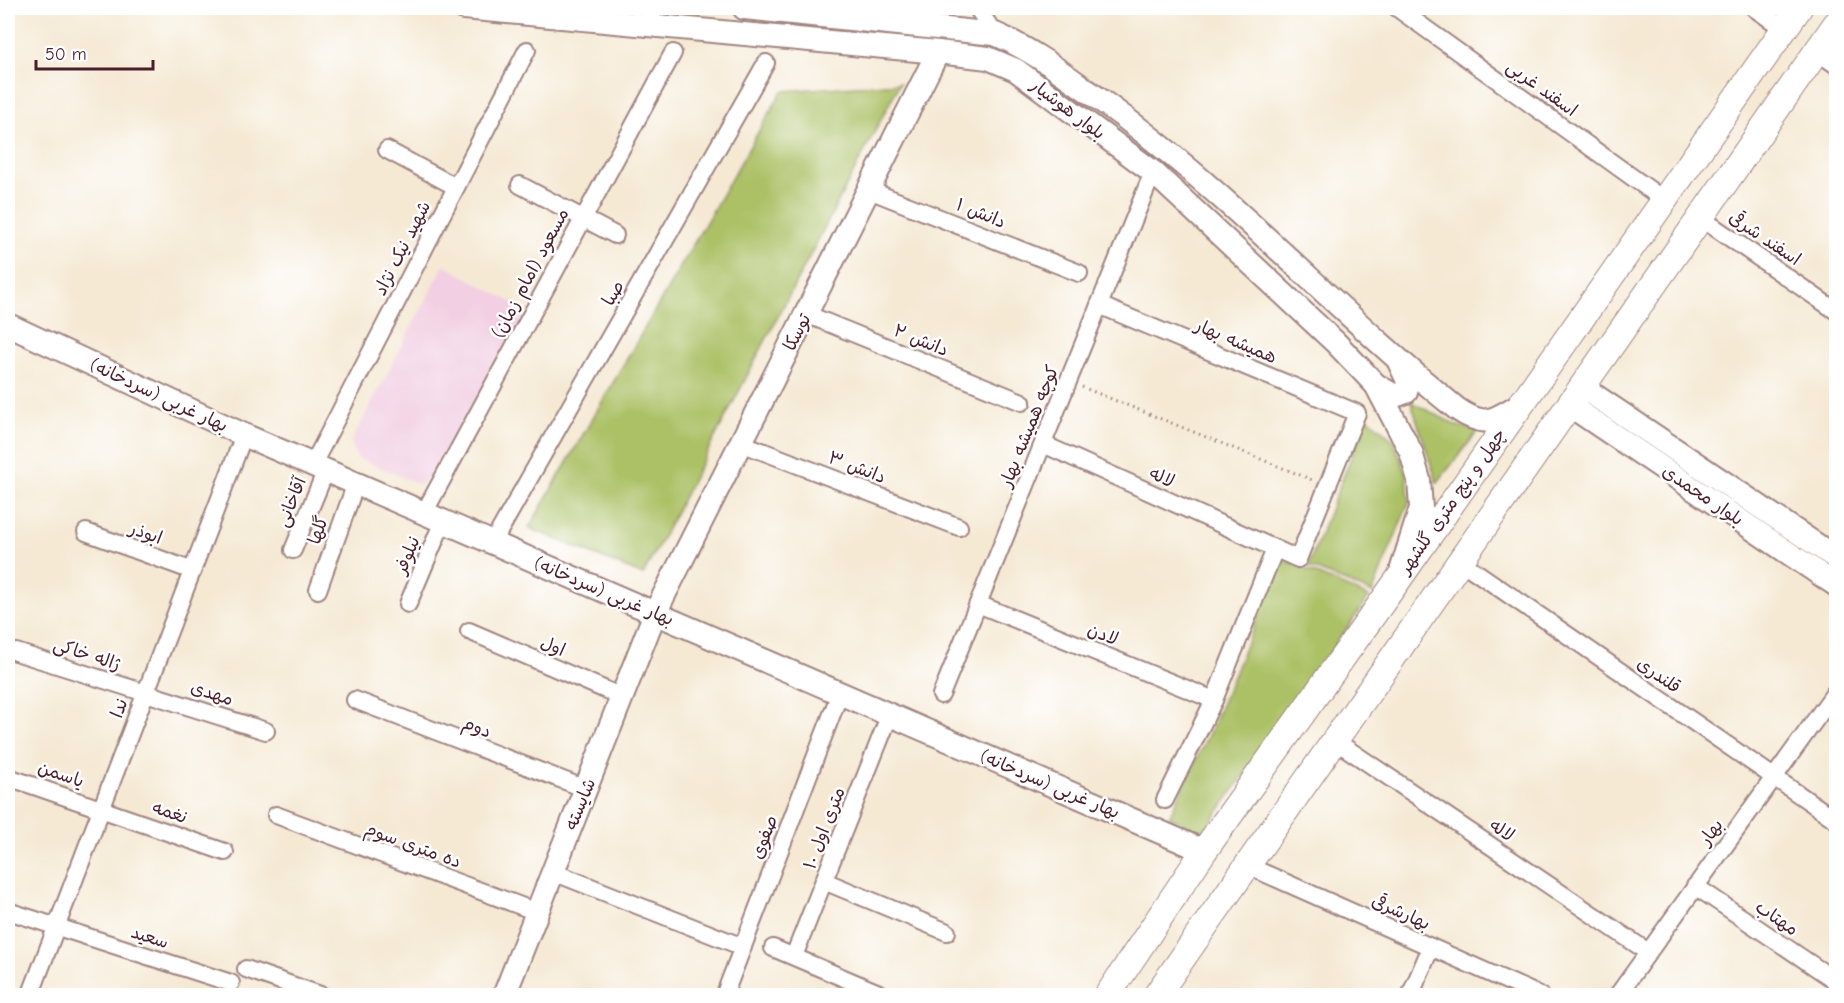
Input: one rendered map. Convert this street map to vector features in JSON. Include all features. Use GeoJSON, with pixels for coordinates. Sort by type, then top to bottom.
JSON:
{"type":"FeatureCollection","features":[{"type":"Feature","properties":{"kind":"main road","name":"چهل و پنج متری گلشهر"},"geometry":{"type":"LineString","coordinates":[[1107,996],[1204,850],[1398,580],[1517,406],[1799,8]]}},
{"type":"Feature","properties":{"kind":"main road"},"geometry":{"type":"LineString","coordinates":[[1156,996],[1701,218],[1827,58],[1836,24]]}},
{"type":"Feature","properties":{"kind":"street","name":"بلوار هوشیار"},"geometry":{"type":"LineString","coordinates":[[476,8],[536,11],[938,52],[988,58],[1016,70],[1153,172],[1336,343],[1376,385],[1411,452],[1419,480],[1421,508],[1398,580]]}},
{"type":"Feature","properties":{"kind":"street","name":"بلوار هوشیار"},"geometry":{"type":"LineString","coordinates":[[744,8],[995,34],[1025,46],[1153,137],[1399,362],[1467,416],[1487,422],[1498,419],[1517,406]]}},
{"type":"Feature","properties":{"kind":"street"},"geometry":{"type":"LineString","coordinates":[[977,8],[995,34]]}},
{"type":"Feature","properties":{"kind":"street","name":"اسفند غربی"},"geometry":{"type":"LineString","coordinates":[[1397,8],[1664,200]]}},
{"type":"Feature","properties":{"kind":"street"},"geometry":{"type":"LineString","coordinates":[[1754,8],[1784,29]]}},
{"type":"Feature","properties":{"kind":"street","name":"شهید نیک نژاد"},"geometry":{"type":"LineString","coordinates":[[319,467],[456,187],[527,50]]}},
{"type":"Feature","properties":{"kind":"street","name":"توسکا"},"geometry":{"type":"LineString","coordinates":[[656,613],[938,52]]}},
{"type":"Feature","properties":{"kind":"street","name":"مسعود (امام زمان)"},"geometry":{"type":"LineString","coordinates":[[433,517],[581,219],[673,53]]}},
{"type":"Feature","properties":{"kind":"street","name":"صبا"},"geometry":{"type":"LineString","coordinates":[[493,542],[766,63]]}},
{"type":"Feature","properties":{"kind":"street"},"geometry":{"type":"LineString","coordinates":[[387,150],[456,187]]}},
{"type":"Feature","properties":{"kind":"street","name":"کوچه همیشه بهار"},"geometry":{"type":"LineString","coordinates":[[941,695],[1153,172]]}},
{"type":"Feature","properties":{"kind":"street"},"geometry":{"type":"LineString","coordinates":[[520,185],[615,235]]}},
{"type":"Feature","properties":{"kind":"street","name":"دانش ۱"},"geometry":{"type":"LineString","coordinates":[[869,190],[1079,273]]}},
{"type":"Feature","properties":{"kind":"street","name":"اسفند شرقی"},"geometry":{"type":"LineString","coordinates":[[1701,218],[1836,311]]}},
{"type":"Feature","properties":{"kind":"street","name":"همیشه بهار"},"geometry":{"type":"LineString","coordinates":[[1099,305],[1357,413],[1328,486]]}},
{"type":"Feature","properties":{"kind":"street","name":"دانش ۲"},"geometry":{"type":"LineString","coordinates":[[806,314],[1022,402]]}},
{"type":"Feature","properties":{"kind":"street","name":"بهار غربی (سردخانه)"},"geometry":{"type":"LineString","coordinates":[[8,325],[244,435],[1204,850]]}},
{"type":"Feature","properties":{"kind":"street"},"geometry":{"type":"LineString","coordinates":[[1376,385],[1395,396],[1406,392],[1408,381],[1399,362]]}},
{"type":"Feature","properties":{"kind":"street","name":"بلوار محمدی"},"geometry":{"type":"LineString","coordinates":[[1576,396],[1623,414],[1836,558]]}},
{"type":"Feature","properties":{"kind":"street","name":"بلوار محمدی"},"geometry":{"type":"LineString","coordinates":[[1576,396],[1608,431],[1836,585]]}},
{"type":"Feature","properties":{"kind":"street"},"geometry":{"type":"LineString","coordinates":[[1608,431],[1606,424],[1610,414],[1623,414]]}},
{"type":"Feature","properties":{"kind":"street","name":"ندا"},"geometry":{"type":"LineString","coordinates":[[30,996],[244,435]]}},
{"type":"Feature","properties":{"kind":"street","name":"دانش ۳"},"geometry":{"type":"LineString","coordinates":[[741,443],[959,527]]}},
{"type":"Feature","properties":{"kind":"street","name":"لاله"},"geometry":{"type":"LineString","coordinates":[[1043,444],[1298,559],[1328,486]]}},
{"type":"Feature","properties":{"kind":"street","name":"آقاخانی"},"geometry":{"type":"LineString","coordinates":[[293,550],[319,467]]}},
{"type":"Feature","properties":{"kind":"street","name":"گلها"},"geometry":{"type":"LineString","coordinates":[[318,590],[356,483]]}},
{"type":"Feature","properties":{"kind":"street","name":"نیلوفر"},"geometry":{"type":"LineString","coordinates":[[408,604],[433,517]]}},
{"type":"Feature","properties":{"kind":"street","name":"ابوذر"},"geometry":{"type":"LineString","coordinates":[[86,532],[193,571]]}},
{"type":"Feature","properties":{"kind":"street"},"geometry":{"type":"LineString","coordinates":[[1165,800],[1214,700],[1275,549]]}},
{"type":"Feature","properties":{"kind":"street","name":"قلندری"},"geometry":{"type":"LineString","coordinates":[[1460,561],[1836,820]]}},
{"type":"Feature","properties":{"kind":"street","name":"لادن"},"geometry":{"type":"LineString","coordinates":[[978,604],[1214,700]]}},
{"type":"Feature","properties":{"kind":"street","name":"شایسته"},"geometry":{"type":"LineString","coordinates":[[504,996],[656,613]]}},
{"type":"Feature","properties":{"kind":"street","name":"اول"},"geometry":{"type":"LineString","coordinates":[[469,632],[622,697]]}},
{"type":"Feature","properties":{"kind":"street","name":"ژاله خاکی"},"geometry":{"type":"LineString","coordinates":[[16,652],[146,693]]}},
{"type":"Feature","properties":{"kind":"street","name":"بهار"},"geometry":{"type":"LineString","coordinates":[[1617,996],[1836,691]]}},
{"type":"Feature","properties":{"kind":"street","name":"مهدی"},"geometry":{"type":"LineString","coordinates":[[146,693],[266,731]]}},
{"type":"Feature","properties":{"kind":"street","name":"صفوی"},"geometry":{"type":"LineString","coordinates":[[724,996],[840,693]]}},
{"type":"Feature","properties":{"kind":"street","name":"دوم"},"geometry":{"type":"LineString","coordinates":[[355,700],[586,789]]}},
{"type":"Feature","properties":{"kind":"street","name":"۱۰ متری اول"},"geometry":{"type":"LineString","coordinates":[[795,957],[890,714]]}},
{"type":"Feature","properties":{"kind":"street","name":"لاله"},"geometry":{"type":"LineString","coordinates":[[1334,740],[1648,952]]}},
{"type":"Feature","properties":{"kind":"street","name":"یاسمن"},"geometry":{"type":"LineString","coordinates":[[8,777],[102,809]]}},
{"type":"Feature","properties":{"kind":"street","name":"نغمه"},"geometry":{"type":"LineString","coordinates":[[102,809],[225,852]]}},
{"type":"Feature","properties":{"kind":"street","name":"ده متری سوم"},"geometry":{"type":"LineString","coordinates":[[276,815],[537,912]]}},
{"type":"Feature","properties":{"kind":"street","name":"بهارشرقی"},"geometry":{"type":"LineString","coordinates":[[1246,865],[1541,996]]}},
{"type":"Feature","properties":{"kind":"street"},"geometry":{"type":"LineString","coordinates":[[553,872],[743,947]]}},
{"type":"Feature","properties":{"kind":"street"},"geometry":{"type":"LineString","coordinates":[[824,881],[947,932]]}},
{"type":"Feature","properties":{"kind":"street","name":"مهتاب"},"geometry":{"type":"LineString","coordinates":[[1695,886],[1836,981]]}},
{"type":"Feature","properties":{"kind":"street","name":"سعید"},"geometry":{"type":"LineString","coordinates":[[8,911],[231,983]]}},
{"type":"Feature","properties":{"kind":"street"},"geometry":{"type":"LineString","coordinates":[[1410,996],[1431,947]]}},
{"type":"Feature","properties":{"kind":"street"},"geometry":{"type":"LineString","coordinates":[[773,948],[886,996]]}},
{"type":"Feature","properties":{"kind":"street"},"geometry":{"type":"LineString","coordinates":[[246,969],[322,996]]}},
{"type":"Feature","properties":{"kind":"path"},"geometry":{"type":"LineString","coordinates":[[1068,381],[1328,486]]}},
{"type":"Feature","properties":{"kind":"shaded area"},"geometry":{"type":"Polygon","coordinates":[[[444,265],[528,311],[441,474],[419,484],[357,458],[351,442],[444,265]]]}},
{"type":"Feature","properties":{"kind":"green space"},"geometry":{"type":"Polygon","coordinates":[[[900,83],[643,575],[529,528],[782,91],[900,83]]]}},
{"type":"Feature","properties":{"kind":"green space"},"geometry":{"type":"Polygon","coordinates":[[[1411,402],[1458,426],[1479,430],[1437,483],[1411,402]]]}},
{"type":"Feature","properties":{"kind":"green space"},"geometry":{"type":"Polygon","coordinates":[[[1367,417],[1393,440],[1407,474],[1409,502],[1372,593],[1308,566],[1367,417]]]}},
{"type":"Feature","properties":{"kind":"green space"},"geometry":{"type":"Polygon","coordinates":[[[1282,559],[1369,597],[1204,832],[1169,817],[1211,729],[1282,559]]]}}]}
